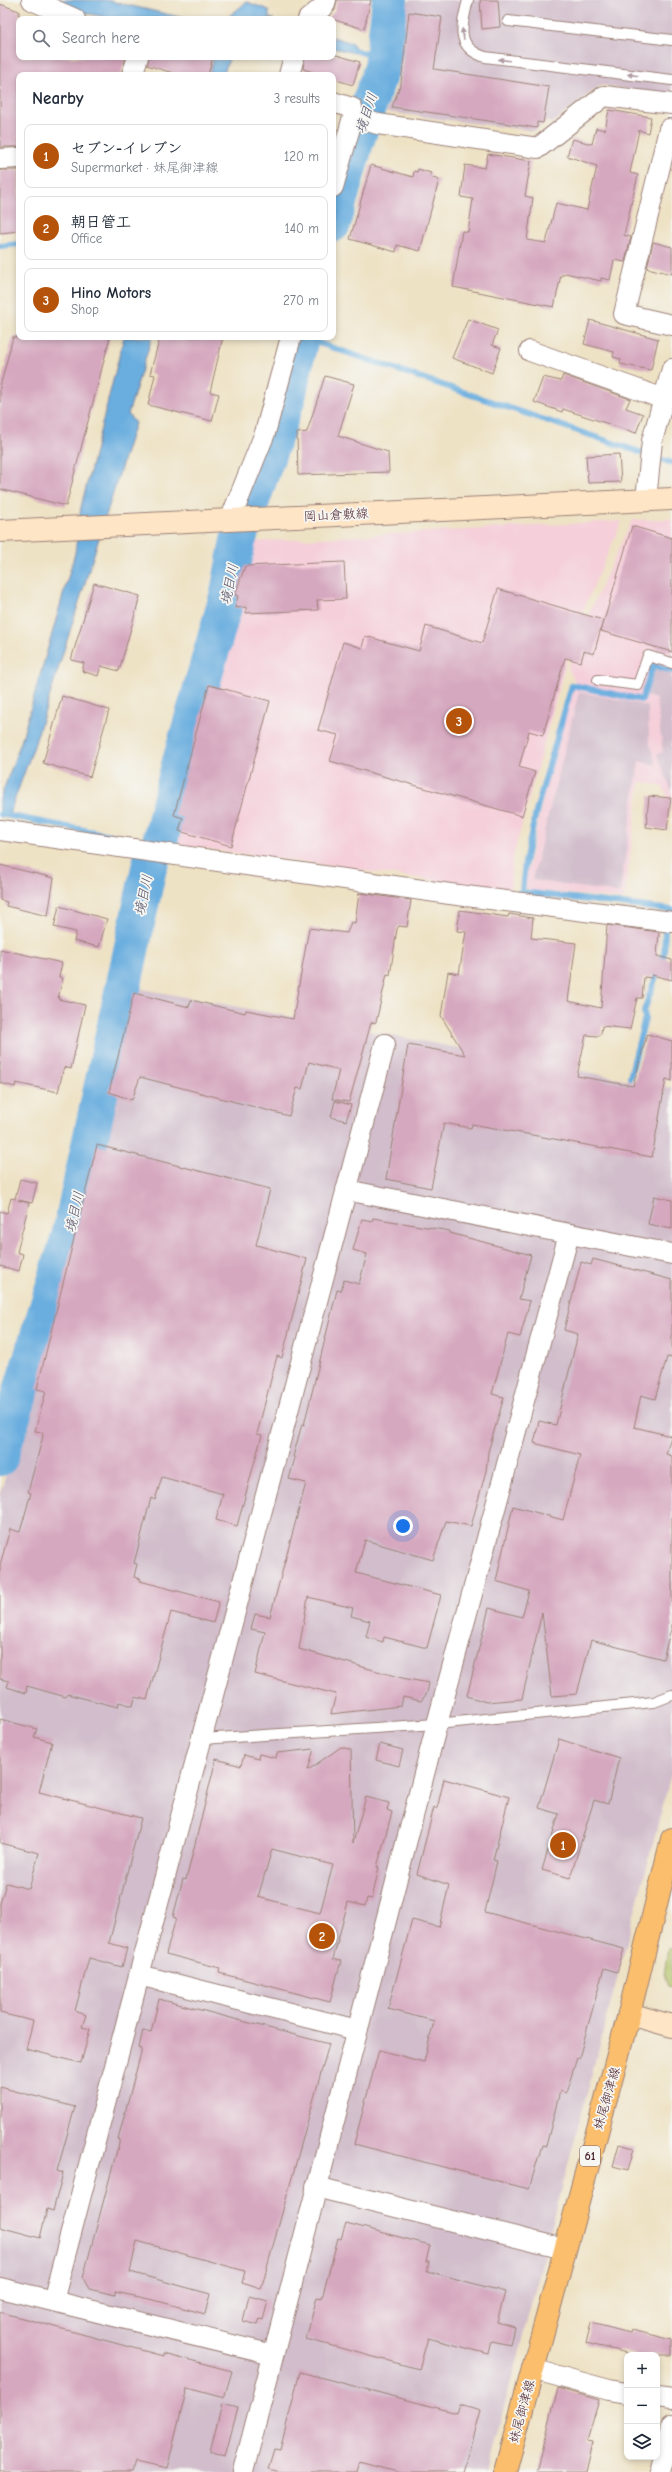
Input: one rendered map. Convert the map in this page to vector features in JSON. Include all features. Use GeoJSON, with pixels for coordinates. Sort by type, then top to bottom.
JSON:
{"type":"FeatureCollection","features":[{"type":"Feature","properties":{"kind":"main road","name":"岡山倉敷線"},"geometry":{"type":"LineString","coordinates":[[0,531],[672,499]]}},
{"type":"Feature","properties":{"kind":"main road","name":"妹尾御津線"},"geometry":{"type":"LineString","coordinates":[[505,2472],[564,2249],[630,2014],[672,1839]]}},
{"type":"Feature","properties":{"kind":"main road"},"geometry":{"type":"LineString","coordinates":[[630,2014],[672,2026]]}},
{"type":"Feature","properties":{"kind":"street"},"geometry":{"type":"LineString","coordinates":[[32,0],[68,16]]}},
{"type":"Feature","properties":{"kind":"street"},"geometry":{"type":"LineString","coordinates":[[312,16],[324,6],[326,0]]}},
{"type":"Feature","properties":{"kind":"street"},"geometry":{"type":"LineString","coordinates":[[133,72],[137,60]]}},
{"type":"Feature","properties":{"kind":"street"},"geometry":{"type":"LineString","coordinates":[[289,72],[293,60]]}},
{"type":"Feature","properties":{"kind":"street"},"geometry":{"type":"LineString","coordinates":[[355,118],[378,124],[538,148],[604,96],[672,104]]}},
{"type":"Feature","properties":{"kind":"street"},"geometry":{"type":"LineString","coordinates":[[336,103],[352,108],[355,118],[336,178]]}},
{"type":"Feature","properties":{"kind":"street"},"geometry":{"type":"LineString","coordinates":[[672,130],[670,129],[624,314],[672,325]]}},
{"type":"Feature","properties":{"kind":"street"},"geometry":{"type":"LineString","coordinates":[[0,160],[16,158]]}},
{"type":"Feature","properties":{"kind":"street"},"geometry":{"type":"LineString","coordinates":[[230,520],[265,433],[290,340]]}},
{"type":"Feature","properties":{"kind":"street"},"geometry":{"type":"LineString","coordinates":[[530,352],[664,399]]}},
{"type":"Feature","properties":{"kind":"street"},"geometry":{"type":"LineString","coordinates":[[646,500],[650,457],[672,369]]}},
{"type":"Feature","properties":{"kind":"street"},"geometry":{"type":"LineString","coordinates":[[0,830],[672,922]]}},
{"type":"Feature","properties":{"kind":"street"},"geometry":{"type":"LineString","coordinates":[[53,2301],[385,1044]]}},
{"type":"Feature","properties":{"kind":"street"},"geometry":{"type":"LineString","coordinates":[[346,1190],[672,1254]]}},
{"type":"Feature","properties":{"kind":"street"},"geometry":{"type":"LineString","coordinates":[[243,2472],[437,1724],[569,1234]]}},
{"type":"Feature","properties":{"kind":"street"},"geometry":{"type":"LineString","coordinates":[[139,1975],[357,2030]]}},
{"type":"Feature","properties":{"kind":"street"},"geometry":{"type":"LineString","coordinates":[[316,2187],[564,2249]]}},
{"type":"Feature","properties":{"kind":"street"},"geometry":{"type":"LineString","coordinates":[[0,2288],[273,2355]]}},
{"type":"Feature","properties":{"kind":"street"},"geometry":{"type":"LineString","coordinates":[[532,2369],[609,2390],[624,2392]]}},
{"type":"Feature","properties":{"kind":"street"},"geometry":{"type":"LineString","coordinates":[[660,2397],[672,2399]]}},
{"type":"Feature","properties":{"kind":"street"},"geometry":{"type":"LineString","coordinates":[[660,2472],[672,2425]]}},
{"type":"Feature","properties":{"kind":"lane"},"geometry":{"type":"LineString","coordinates":[[468,0],[462,31],[468,49],[475,54],[485,57],[672,80]]}},
{"type":"Feature","properties":{"kind":"lane"},"geometry":{"type":"LineString","coordinates":[[508,21],[672,40]]}},
{"type":"Feature","properties":{"kind":"lane"},"geometry":{"type":"LineString","coordinates":[[598,680],[638,685],[648,656],[672,663]]}},
{"type":"Feature","properties":{"kind":"lane"},"geometry":{"type":"LineString","coordinates":[[201,1739],[437,1724],[654,1702],[672,1695]]}},
{"type":"Feature","properties":{"kind":"shaded area"},"geometry":{"type":"Polygon","coordinates":[[[409,0],[672,0],[672,97],[601,85],[552,123],[547,121],[534,131],[386,112],[398,85],[402,64],[402,18],[409,0]]]}},
{"type":"Feature","properties":{"kind":"shaded area"},"geometry":{"type":"Polygon","coordinates":[[[672,519],[672,807],[663,787],[640,781],[624,899],[530,890],[524,885],[543,798],[575,682],[568,668],[580,632],[632,520],[672,519]]]}},
{"type":"Feature","properties":{"kind":"shaded area"},"geometry":{"type":"Polygon","coordinates":[[[622,521],[575,629],[513,857],[510,891],[165,843],[171,813],[249,542],[622,521]]]}},
{"type":"Feature","properties":{"kind":"shaded area"},"geometry":{"type":"Polygon","coordinates":[[[655,669],[672,674],[672,792],[657,754],[663,752],[656,699],[647,696],[655,669]]]}},
{"type":"Feature","properties":{"kind":"shaded area"},"geometry":{"type":"Polygon","coordinates":[[[579,692],[648,706],[649,741],[656,765],[639,761],[620,893],[532,880],[579,692]]]}},
{"type":"Feature","properties":{"kind":"shaded area"},"geometry":{"type":"Polygon","coordinates":[[[137,988],[672,1088],[672,1771],[487,2472],[0,2472],[0,1493],[42,1366],[137,988]]]}},
{"type":"Feature","properties":{"kind":"green space"},"geometry":{"type":"Polygon","coordinates":[[[668,1948],[672,1949],[672,1986],[668,1987],[664,1973],[668,1948]]]}},
{"type":"Feature","properties":{"kind":"water"},"geometry":{"type":"Polygon","coordinates":[[[56,0],[106,0],[175,16],[100,16],[81,12],[56,0]]]}},
{"type":"Feature","properties":{"kind":"water"},"geometry":{"type":"Polygon","coordinates":[[[247,2],[269,10],[269,16],[229,16],[247,2]]]}},
{"type":"Feature","properties":{"kind":"water"},"geometry":{"type":"Polygon","coordinates":[[[336,38],[352,43],[356,49],[355,53],[336,49],[336,38]]]}},
{"type":"Feature","properties":{"kind":"water"},"geometry":{"type":"Polygon","coordinates":[[[213,60],[229,60],[224,72],[210,72],[213,60]]]}},
{"type":"Feature","properties":{"kind":"water"},"geometry":{"type":"Polygon","coordinates":[[[123,340],[151,340],[128,414],[135,423],[34,746],[9,815],[0,814],[0,799],[21,742],[75,553],[81,507],[123,340]]]}},
{"type":"Feature","properties":{"kind":"building"},"geometry":{"type":"Polygon","coordinates":[[[337,0],[371,0],[364,29],[336,20],[336,16],[330,16],[335,10],[337,0]]]}},
{"type":"Feature","properties":{"kind":"building"},"geometry":{"type":"Polygon","coordinates":[[[480,0],[498,0],[500,27],[482,29],[480,0]]]}},
{"type":"Feature","properties":{"kind":"building"},"geometry":{"type":"Polygon","coordinates":[[[0,4],[19,11],[19,16],[16,16],[16,60],[125,60],[122,72],[16,72],[16,147],[0,147],[0,4]]]}},
{"type":"Feature","properties":{"kind":"building"},"geometry":{"type":"Polygon","coordinates":[[[409,12],[442,17],[434,69],[549,87],[543,123],[537,122],[537,128],[392,107],[401,83],[409,12]]]}},
{"type":"Feature","properties":{"kind":"building"},"geometry":{"type":"Polygon","coordinates":[[[336,55],[360,62],[353,85],[336,80],[336,72],[312,72],[303,69],[304,60],[336,60],[336,55]]]}},
{"type":"Feature","properties":{"kind":"building"},"geometry":{"type":"Polygon","coordinates":[[[148,60],[212,60],[209,72],[169,72],[147,65],[148,60]]]}},
{"type":"Feature","properties":{"kind":"building"},"geometry":{"type":"Polygon","coordinates":[[[609,110],[651,117],[648,133],[639,130],[630,173],[638,175],[624,235],[631,237],[625,262],[614,260],[610,280],[601,278],[601,281],[565,273],[564,275],[561,275],[554,307],[453,287],[462,231],[468,232],[473,199],[461,197],[465,165],[485,168],[488,154],[531,161],[525,196],[533,198],[527,240],[546,243],[556,203],[587,210],[597,166],[567,156],[572,139],[592,144],[596,128],[605,130],[609,110]]]}},
{"type":"Feature","properties":{"kind":"building"},"geometry":{"type":"Polygon","coordinates":[[[371,165],[413,177],[414,171],[417,172],[418,169],[431,173],[430,177],[439,180],[420,251],[397,245],[396,252],[350,239],[371,165]]]}},
{"type":"Feature","properties":{"kind":"building"},"geometry":{"type":"Polygon","coordinates":[[[0,170],[16,170],[16,231],[0,233],[0,170]]]}},
{"type":"Feature","properties":{"kind":"building"},"geometry":{"type":"Polygon","coordinates":[[[653,242],[672,247],[672,274],[647,268],[653,242]]]}},
{"type":"Feature","properties":{"kind":"building"},"geometry":{"type":"Polygon","coordinates":[[[468,319],[498,330],[492,345],[501,348],[492,373],[452,358],[468,319]]]}},
{"type":"Feature","properties":{"kind":"building"},"geometry":{"type":"Polygon","coordinates":[[[590,320],[658,339],[651,370],[620,364],[621,359],[613,357],[614,352],[584,344],[590,320]]]}},
{"type":"Feature","properties":{"kind":"building"},"geometry":{"type":"Polygon","coordinates":[[[13,337],[16,337],[16,340],[109,340],[66,506],[0,489],[0,387],[13,337]]]}},
{"type":"Feature","properties":{"kind":"building"},"geometry":{"type":"Polygon","coordinates":[[[159,340],[222,340],[210,392],[219,394],[212,421],[148,405],[155,375],[150,374],[159,340]]]}},
{"type":"Feature","properties":{"kind":"building"},"geometry":{"type":"Polygon","coordinates":[[[563,375],[630,399],[626,408],[643,414],[636,433],[563,409],[562,412],[534,402],[543,377],[561,381],[563,375]]]}},
{"type":"Feature","properties":{"kind":"building"},"geometry":{"type":"Polygon","coordinates":[[[325,376],[354,384],[338,436],[388,452],[389,472],[298,475],[297,433],[307,432],[325,376]]]}},
{"type":"Feature","properties":{"kind":"building"},"geometry":{"type":"Polygon","coordinates":[[[619,454],[621,482],[588,483],[586,456],[619,454]]]}},
{"type":"Feature","properties":{"kind":"building"},"geometry":{"type":"Polygon","coordinates":[[[632,526],[672,538],[672,652],[601,631],[632,526]]]}},
{"type":"Feature","properties":{"kind":"building"},"geometry":{"type":"Polygon","coordinates":[[[344,562],[346,599],[317,600],[318,610],[246,613],[246,607],[235,608],[238,596],[235,595],[245,566],[344,562]]]}},
{"type":"Feature","properties":{"kind":"building"},"geometry":{"type":"Polygon","coordinates":[[[94,583],[140,596],[119,671],[101,666],[98,676],[82,671],[84,663],[71,660],[94,583]]]}},
{"type":"Feature","properties":{"kind":"building"},"geometry":{"type":"Polygon","coordinates":[[[498,589],[603,620],[594,654],[584,651],[581,662],[565,658],[543,735],[529,731],[519,767],[535,772],[522,816],[330,761],[338,735],[318,730],[343,642],[362,648],[365,636],[419,651],[426,626],[482,643],[498,589]]]}},
{"type":"Feature","properties":{"kind":"building"},"geometry":{"type":"Polygon","coordinates":[[[209,685],[270,701],[231,846],[179,831],[183,818],[174,815],[209,685]]]}},
{"type":"Feature","properties":{"kind":"building"},"geometry":{"type":"Polygon","coordinates":[[[62,696],[109,710],[90,777],[43,763],[62,696]]]}},
{"type":"Feature","properties":{"kind":"building"},"geometry":{"type":"Polygon","coordinates":[[[649,796],[671,798],[667,830],[646,827],[649,796]]]}},
{"type":"Feature","properties":{"kind":"building"},"geometry":{"type":"Polygon","coordinates":[[[0,865],[54,878],[48,916],[6,906],[7,902],[0,900],[0,865]]]}},
{"type":"Feature","properties":{"kind":"building"},"geometry":{"type":"Polygon","coordinates":[[[359,893],[411,900],[407,927],[399,926],[397,929],[390,975],[387,974],[376,1022],[371,1023],[349,1102],[332,1099],[339,1070],[309,1062],[302,1089],[297,1088],[289,1116],[140,1077],[132,1100],[109,1092],[134,993],[189,1007],[191,1000],[245,1013],[246,1010],[293,1019],[309,928],[347,933],[351,922],[355,923],[359,893]]]}},
{"type":"Feature","properties":{"kind":"building"},"geometry":{"type":"Polygon","coordinates":[[[59,906],[107,919],[99,947],[74,941],[76,932],[54,927],[59,906]]]}},
{"type":"Feature","properties":{"kind":"building"},"geometry":{"type":"Polygon","coordinates":[[[460,910],[508,917],[509,914],[533,918],[531,938],[576,943],[568,1001],[601,1008],[607,925],[659,932],[657,956],[672,960],[672,980],[652,975],[651,978],[644,977],[642,998],[637,998],[630,1029],[602,1026],[601,1034],[598,1036],[586,1035],[577,1076],[633,1086],[647,1034],[672,1041],[672,1081],[666,1079],[652,1157],[472,1124],[471,1128],[444,1123],[431,1188],[386,1179],[408,1045],[465,1055],[441,1016],[448,972],[459,974],[466,932],[457,931],[460,910]]]}},
{"type":"Feature","properties":{"kind":"building"},"geometry":{"type":"Polygon","coordinates":[[[0,949],[62,963],[59,977],[63,978],[58,999],[85,1005],[71,1069],[64,1067],[58,1092],[16,1083],[15,1087],[0,1083],[0,949]]]}},
{"type":"Feature","properties":{"kind":"building"},"geometry":{"type":"Polygon","coordinates":[[[335,1101],[351,1105],[346,1121],[331,1117],[335,1101]]]}},
{"type":"Feature","properties":{"kind":"building"},"geometry":{"type":"Polygon","coordinates":[[[97,1145],[270,1189],[256,1245],[307,1259],[282,1358],[277,1356],[257,1434],[262,1435],[237,1526],[216,1520],[223,1494],[162,1477],[155,1500],[151,1498],[134,1563],[137,1564],[134,1577],[141,1579],[140,1581],[219,1602],[213,1623],[171,1612],[147,1700],[135,1697],[133,1706],[119,1702],[118,1707],[67,1694],[66,1697],[27,1686],[26,1693],[7,1687],[9,1681],[0,1679],[0,1565],[10,1529],[20,1532],[31,1493],[28,1492],[43,1436],[42,1432],[35,1431],[46,1391],[37,1389],[97,1145]]]}},
{"type":"Feature","properties":{"kind":"building"},"geometry":{"type":"Polygon","coordinates":[[[20,1179],[37,1183],[32,1203],[18,1200],[29,1203],[17,1252],[23,1254],[19,1271],[0,1266],[0,1211],[7,1213],[11,1198],[15,1199],[20,1179]]]}},
{"type":"Feature","properties":{"kind":"building"},"geometry":{"type":"Polygon","coordinates":[[[654,1196],[672,1200],[672,1229],[648,1224],[654,1196]]]}},
{"type":"Feature","properties":{"kind":"building"},"geometry":{"type":"Polygon","coordinates":[[[373,1218],[450,1231],[450,1233],[531,1255],[519,1299],[530,1301],[520,1337],[508,1334],[492,1394],[504,1397],[488,1452],[486,1471],[471,1526],[446,1521],[433,1560],[365,1540],[356,1573],[441,1595],[427,1648],[384,1637],[383,1642],[366,1637],[370,1621],[351,1616],[353,1608],[308,1597],[299,1649],[402,1678],[429,1683],[427,1693],[421,1701],[403,1697],[401,1706],[331,1714],[336,1694],[255,1674],[265,1632],[251,1629],[255,1614],[270,1617],[306,1483],[289,1479],[295,1458],[293,1457],[302,1424],[304,1425],[337,1290],[341,1291],[344,1280],[359,1284],[367,1254],[353,1250],[362,1219],[372,1221],[373,1218]]]}},
{"type":"Feature","properties":{"kind":"building"},"geometry":{"type":"Polygon","coordinates":[[[593,1259],[672,1280],[672,1358],[667,1357],[655,1399],[641,1395],[634,1427],[671,1436],[666,1454],[672,1456],[672,1625],[663,1659],[591,1640],[577,1694],[552,1696],[542,1612],[522,1699],[486,1702],[467,1696],[489,1608],[522,1617],[529,1591],[496,1581],[513,1506],[563,1520],[580,1455],[534,1443],[539,1421],[556,1425],[578,1334],[564,1330],[581,1262],[591,1265],[593,1259]]]}},
{"type":"Feature","properties":{"kind":"building"},"geometry":{"type":"Polygon","coordinates":[[[0,1719],[37,1729],[34,1737],[52,1742],[39,1792],[141,1818],[109,1943],[127,1948],[122,1967],[89,1958],[75,2011],[86,2015],[82,2027],[90,2029],[81,2063],[26,2049],[33,2021],[0,2013],[0,1904],[6,1883],[29,1889],[39,1853],[0,1843],[0,1719]]]}},
{"type":"Feature","properties":{"kind":"building"},"geometry":{"type":"Polygon","coordinates":[[[559,1739],[619,1758],[608,1804],[594,1800],[570,1878],[542,1870],[559,1814],[539,1808],[559,1739]]]}},
{"type":"Feature","properties":{"kind":"building"},"geometry":{"type":"Polygon","coordinates":[[[380,1744],[403,1750],[399,1766],[376,1760],[380,1744]]]}},
{"type":"Feature","properties":{"kind":"building"},"geometry":{"type":"Polygon","coordinates":[[[341,1747],[351,1750],[353,1843],[366,1797],[389,1803],[387,1810],[392,1812],[377,1867],[379,1867],[372,1899],[367,1898],[365,1906],[348,1902],[333,1959],[341,1961],[330,2002],[219,1973],[220,1968],[166,1954],[176,1918],[173,1917],[183,1879],[186,1880],[216,1759],[241,1766],[244,1755],[258,1759],[259,1754],[276,1758],[277,1753],[314,1749],[308,1770],[341,1747]],[[272,1849],[258,1897],[320,1913],[333,1865],[272,1849]]]}},
{"type":"Feature","properties":{"kind":"building"},"geometry":{"type":"Polygon","coordinates":[[[444,1779],[509,1797],[493,1860],[497,1861],[485,1912],[624,1949],[617,1972],[604,1968],[579,2058],[577,2058],[566,2093],[560,2091],[546,2146],[542,2145],[529,2189],[354,2144],[379,2050],[424,2062],[434,2021],[388,2009],[412,1920],[439,1927],[449,1885],[417,1874],[434,1807],[437,1809],[444,1779]]]}},
{"type":"Feature","properties":{"kind":"building"},"geometry":{"type":"Polygon","coordinates":[[[159,1999],[329,2044],[261,2289],[242,2283],[245,2271],[137,2241],[130,2272],[210,2294],[205,2314],[154,2300],[115,2292],[115,2295],[89,2289],[83,2278],[142,2049],[139,2048],[143,2030],[151,2032],[159,1999]]]}},
{"type":"Feature","properties":{"kind":"building"},"geometry":{"type":"Polygon","coordinates":[[[0,2087],[75,2107],[57,2171],[63,2173],[53,2211],[47,2209],[40,2238],[0,2227],[0,2087]]]}},
{"type":"Feature","properties":{"kind":"building"},"geometry":{"type":"Polygon","coordinates":[[[619,2144],[634,2148],[628,2170],[613,2166],[619,2144]]]}},
{"type":"Feature","properties":{"kind":"building"},"geometry":{"type":"Polygon","coordinates":[[[346,2223],[430,2245],[426,2262],[429,2262],[427,2271],[505,2292],[497,2322],[514,2327],[510,2345],[492,2341],[489,2354],[428,2338],[419,2369],[306,2339],[317,2297],[322,2298],[338,2238],[341,2239],[346,2223]]]}},
{"type":"Feature","properties":{"kind":"building"},"geometry":{"type":"Polygon","coordinates":[[[249,2296],[268,2301],[263,2320],[260,2319],[258,2325],[243,2321],[249,2296]]]}},
{"type":"Feature","properties":{"kind":"building"},"geometry":{"type":"Polygon","coordinates":[[[0,2312],[163,2356],[163,2353],[232,2371],[224,2398],[187,2388],[167,2469],[135,2462],[132,2472],[0,2472],[0,2312]]]}},
{"type":"Feature","properties":{"kind":"building"},"geometry":{"type":"Polygon","coordinates":[[[591,2323],[630,2333],[631,2330],[672,2340],[672,2355],[660,2355],[660,2352],[624,2352],[586,2343],[591,2323]]]}},
{"type":"Feature","properties":{"kind":"building"},"geometry":{"type":"Polygon","coordinates":[[[300,2372],[457,2413],[460,2404],[480,2410],[463,2472],[400,2472],[359,2461],[356,2472],[281,2472],[268,2469],[274,2449],[280,2450],[300,2372]]]}},
{"type":"Feature","properties":{"kind":"building"},"geometry":{"type":"Polygon","coordinates":[[[558,2388],[599,2400],[587,2441],[593,2442],[586,2472],[537,2472],[558,2388]]]}},
{"type":"Feature","properties":{"kind":"building"},"geometry":{"type":"Polygon","coordinates":[[[222,2404],[238,2408],[225,2456],[210,2451],[222,2404]]]}},
{"type":"Feature","properties":{"kind":"waterway","name":"境目川"},"geometry":{"type":"LineString","coordinates":[[336,213],[356,142],[382,67],[390,0]]}},
{"type":"Feature","properties":{"kind":"waterway"},"geometry":{"type":"LineString","coordinates":[[336,44],[382,59]]}},
{"type":"Feature","properties":{"kind":"waterway"},"geometry":{"type":"LineString","coordinates":[[0,246],[16,244]]}},
{"type":"Feature","properties":{"kind":"waterway","name":"境目川"},"geometry":{"type":"LineString","coordinates":[[0,1458],[70,1233],[150,863],[159,845],[179,765],[228,593],[238,541],[288,397],[300,340]]}},
{"type":"Feature","properties":{"kind":"waterway"},"geometry":{"type":"LineString","coordinates":[[310,340],[672,463]]}},
{"type":"Feature","properties":{"kind":"waterway"},"geometry":{"type":"LineString","coordinates":[[522,892],[525,862],[537,808],[572,685],[642,700],[653,665],[672,671]]}},
{"type":"Feature","properties":{"kind":"waterway"},"geometry":{"type":"LineString","coordinates":[[0,814],[120,837]]}},
{"type":"Feature","properties":{"kind":"waterway"},"geometry":{"type":"LineString","coordinates":[[513,895],[522,892],[672,910]]}},
{"type":"Feature","properties":{"kind":"waterway"},"geometry":{"type":"LineString","coordinates":[[630,1077],[645,1018],[644,1011],[664,953],[665,927]]}},
{"type":"Feature","properties":{"kind":"place","name":"Hino Motors"},"geometry":{"type":"Point","coordinates":[459,721]}},
{"type":"Feature","properties":{"kind":"place","name":"セブン-イレブン"},"geometry":{"type":"Point","coordinates":[563,1845]}},
{"type":"Feature","properties":{"kind":"place","name":"朝日管工"},"geometry":{"type":"Point","coordinates":[322,1936]}}]}
